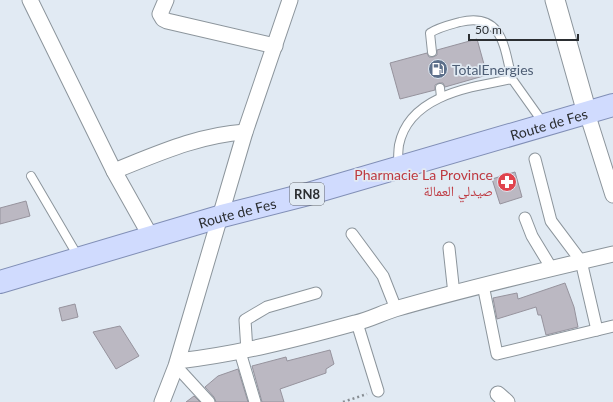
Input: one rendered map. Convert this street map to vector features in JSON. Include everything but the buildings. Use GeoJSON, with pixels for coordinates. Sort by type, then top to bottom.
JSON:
{"type":"FeatureCollection","features":[{"type":"Feature","properties":{"kind":"main road","name":"Route de Fes"},"geometry":{"type":"LineString","coordinates":[[0,282],[222,216],[398,168],[613,105]]}},
{"type":"Feature","properties":{"kind":"street"},"geometry":{"type":"LineString","coordinates":[[30,0],[114,171],[151,237]]}},
{"type":"Feature","properties":{"kind":"street"},"geometry":{"type":"LineString","coordinates":[[166,0],[160,14],[167,22],[275,46]]}},
{"type":"Feature","properties":{"kind":"street"},"geometry":{"type":"LineString","coordinates":[[162,402],[177,363],[222,216],[245,132],[290,0]]}},
{"type":"Feature","properties":{"kind":"street"},"geometry":{"type":"LineString","coordinates":[[555,0],[587,113],[613,195]]}},
{"type":"Feature","properties":{"kind":"street"},"geometry":{"type":"LineString","coordinates":[[114,171],[193,141],[226,133],[245,132]]}},
{"type":"Feature","properties":{"kind":"street"},"geometry":{"type":"LineString","coordinates":[[535,159],[551,221],[581,261],[597,330]]}},
{"type":"Feature","properties":{"kind":"street"},"geometry":{"type":"LineString","coordinates":[[525,218],[532,236],[552,269]]}},
{"type":"Feature","properties":{"kind":"street"},"geometry":{"type":"LineString","coordinates":[[352,234],[383,276],[396,309]]}},
{"type":"Feature","properties":{"kind":"street"},"geometry":{"type":"LineString","coordinates":[[449,248],[454,294]]}},
{"type":"Feature","properties":{"kind":"street"},"geometry":{"type":"LineString","coordinates":[[177,363],[243,351],[357,323],[396,309],[483,285],[613,254]]}},
{"type":"Feature","properties":{"kind":"street"},"geometry":{"type":"LineString","coordinates":[[483,285],[497,354],[613,326]]}},
{"type":"Feature","properties":{"kind":"street"},"geometry":{"type":"LineString","coordinates":[[255,402],[243,351],[245,320],[267,307],[316,293]]}},
{"type":"Feature","properties":{"kind":"street"},"geometry":{"type":"LineString","coordinates":[[357,323],[378,391]]}},
{"type":"Feature","properties":{"kind":"street"},"geometry":{"type":"LineString","coordinates":[[177,363],[209,402]]}},
{"type":"Feature","properties":{"kind":"lane"},"geometry":{"type":"LineString","coordinates":[[432,52],[430,33],[435,30],[463,22],[484,22],[491,24],[501,38],[512,79],[544,125]]}},
{"type":"Feature","properties":{"kind":"lane"},"geometry":{"type":"LineString","coordinates":[[398,168],[400,144],[405,130],[419,111],[429,103],[441,97],[512,79]]}},
{"type":"Feature","properties":{"kind":"lane"},"geometry":{"type":"LineString","coordinates":[[440,88],[441,97]]}},
{"type":"Feature","properties":{"kind":"lane"},"geometry":{"type":"LineString","coordinates":[[31,176],[79,259]]}},
{"type":"Feature","properties":{"kind":"path"},"geometry":{"type":"LineString","coordinates":[[343,402],[378,391]]}},
{"type":"Feature","properties":{"kind":"place","name":"TotalEnergies"},"geometry":{"type":"Point","coordinates":[438,69]}},
{"type":"Feature","properties":{"kind":"place","name":"Pharmacie La Province صيدلي العمالة"},"geometry":{"type":"Point","coordinates":[507,182]}}]}
